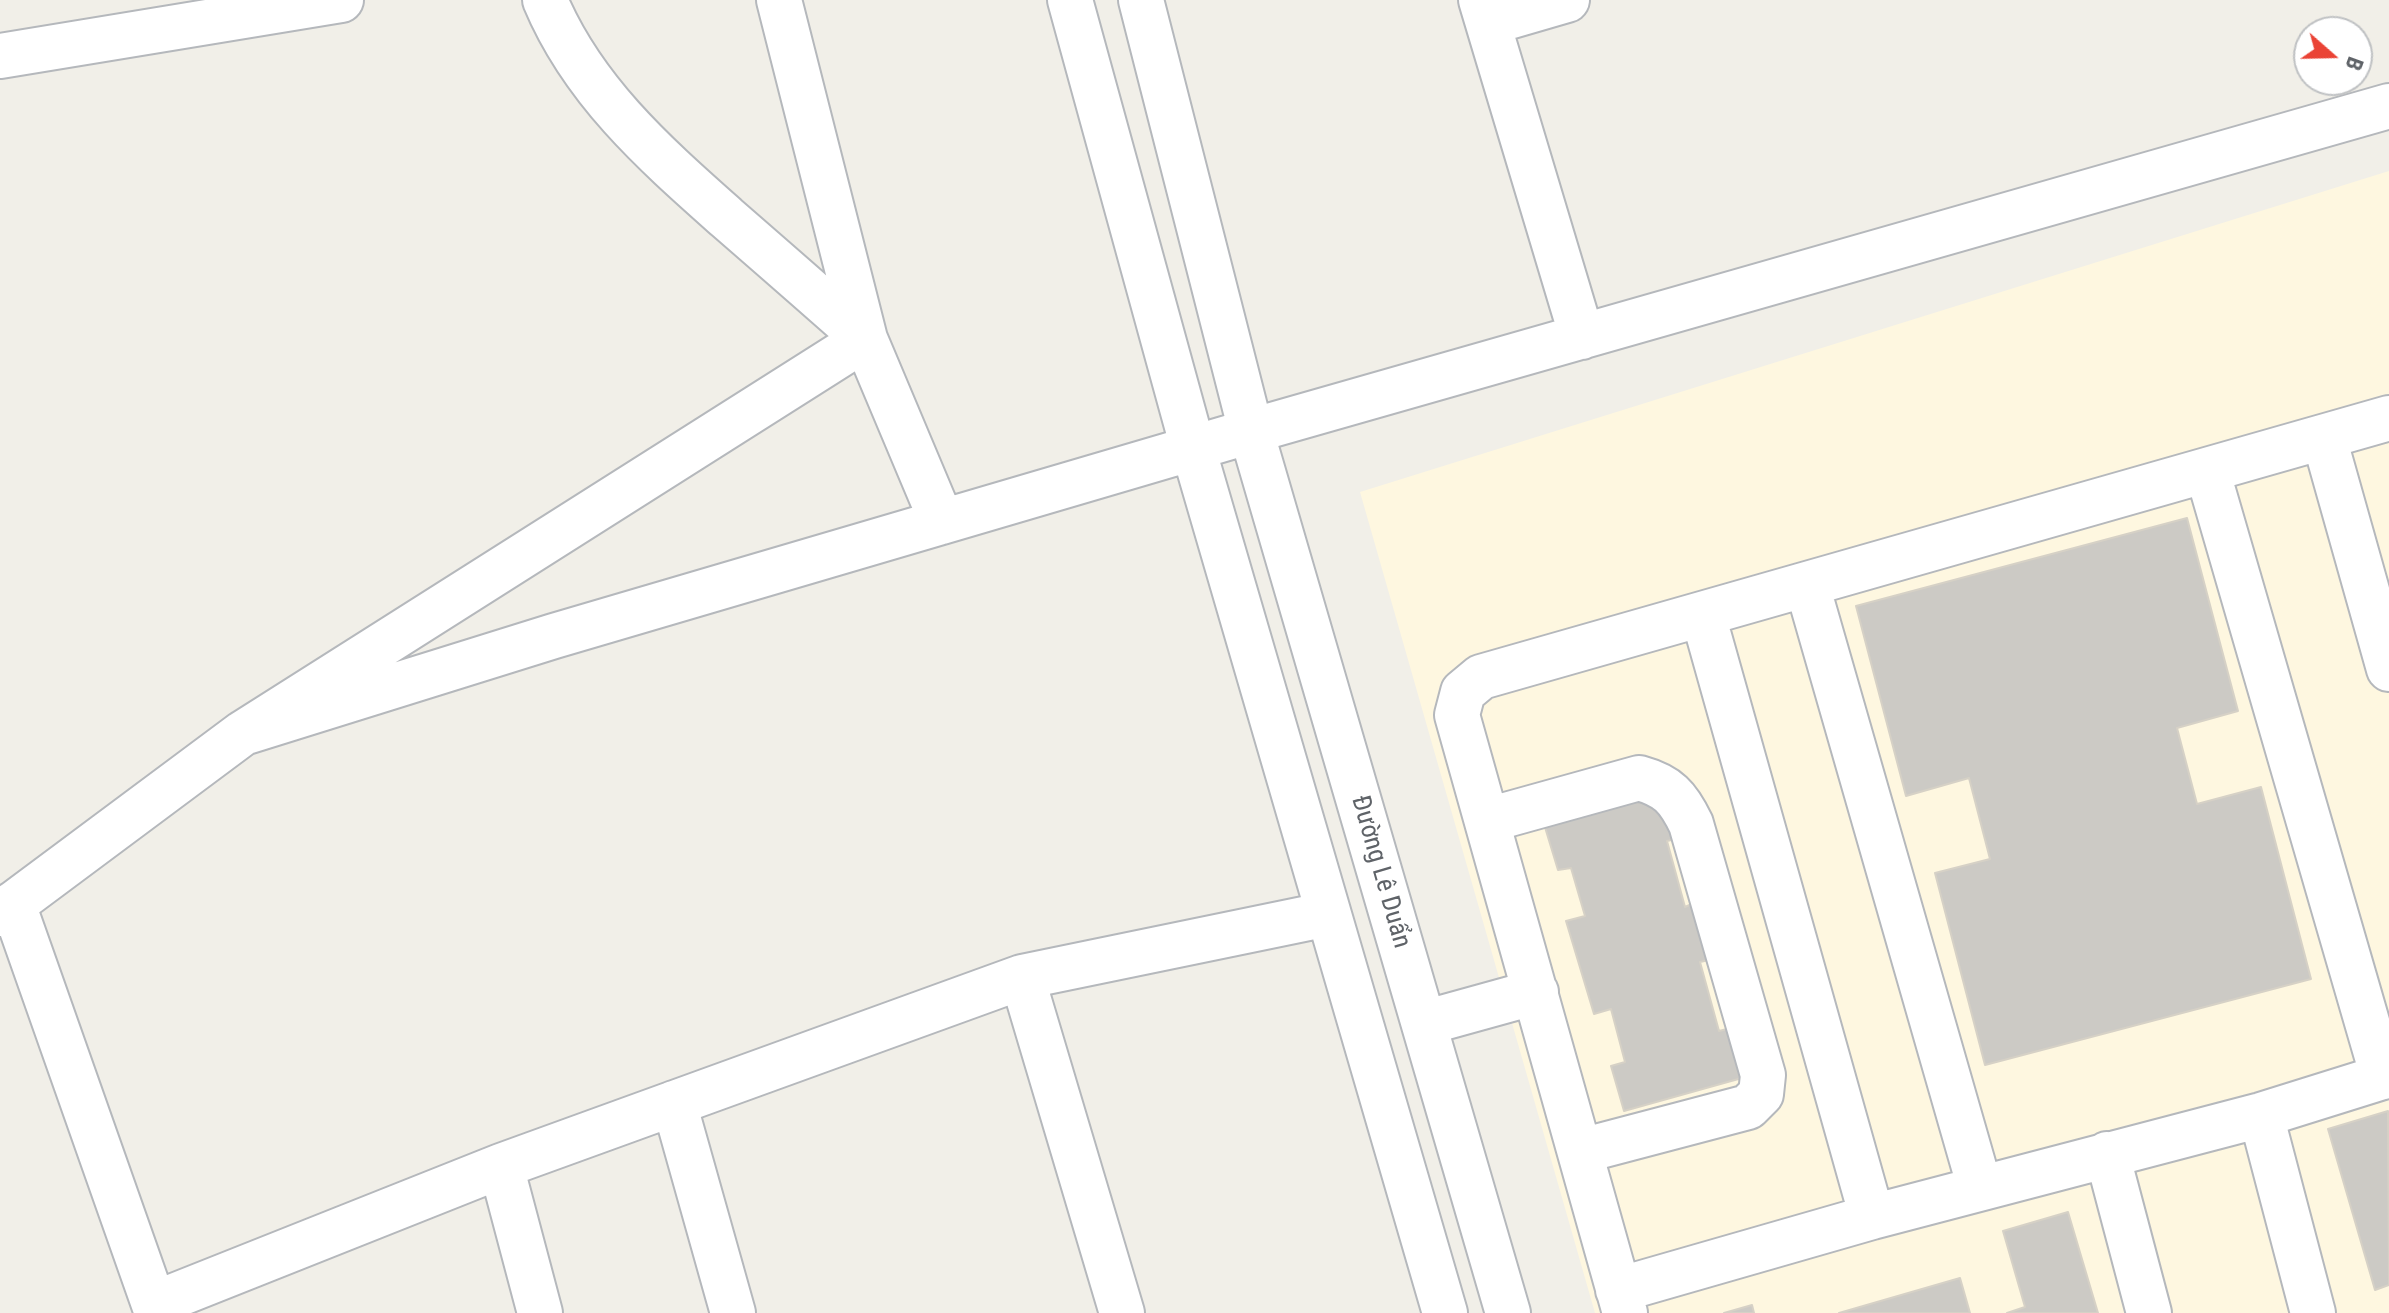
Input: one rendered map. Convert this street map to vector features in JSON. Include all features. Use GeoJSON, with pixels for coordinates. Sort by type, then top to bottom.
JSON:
{"type":"FeatureCollection","features":[{"type":"Feature","properties":{"kind":"street"},"geometry":{"type":"LineString","coordinates":[[0,56],[341,0]]}},
{"type":"Feature","properties":{"kind":"street"},"geometry":{"type":"LineString","coordinates":[[545,0],[557,27],[610,107],[665,163],[865,339]]}},
{"type":"Feature","properties":{"kind":"street"},"geometry":{"type":"LineString","coordinates":[[779,0],[865,339],[942,522]]}},
{"type":"Feature","properties":{"kind":"street"},"geometry":{"type":"LineString","coordinates":[[1070,0],[1193,448],[1445,1313]]}},
{"type":"Feature","properties":{"kind":"street","name":"Đường Lê Duẩn"},"geometry":{"type":"LineString","coordinates":[[1141,0],[1251,431],[1508,1313]]}},
{"type":"Feature","properties":{"kind":"street"},"geometry":{"type":"LineString","coordinates":[[1567,0],[1484,11],[1582,337]]}},
{"type":"Feature","properties":{"kind":"street"},"geometry":{"type":"LineString","coordinates":[[243,733],[554,636],[1251,431],[2389,106]]}},
{"type":"Feature","properties":{"kind":"street"},"geometry":{"type":"LineString","coordinates":[[865,339],[243,733],[6,909],[156,1309],[501,1166],[1022,977],[1328,914]]}},
{"type":"Feature","properties":{"kind":"street"},"geometry":{"type":"LineString","coordinates":[[2207,470],[2386,1076],[2261,1115],[1872,1217],[1622,1301],[1457,715],[1463,692],[1481,677],[2389,418]]}},
{"type":"Feature","properties":{"kind":"street"},"geometry":{"type":"LineString","coordinates":[[2324,438],[2389,669]]}},
{"type":"Feature","properties":{"kind":"street"},"geometry":{"type":"LineString","coordinates":[[1807,585],[1980,1188]]}},
{"type":"Feature","properties":{"kind":"street"},"geometry":{"type":"LineString","coordinates":[[1703,615],[1872,1217]]}},
{"type":"Feature","properties":{"kind":"street"},"geometry":{"type":"LineString","coordinates":[[1488,820],[1639,778],[1663,784],[1680,801],[1691,824],[1763,1075],[1761,1094],[1748,1107],[1581,1151]]}},
{"type":"Feature","properties":{"kind":"street"},"geometry":{"type":"LineString","coordinates":[[1722,932],[1787,914]]}},
{"type":"Feature","properties":{"kind":"street"},"geometry":{"type":"LineString","coordinates":[[1022,977],[1122,1313]]}},
{"type":"Feature","properties":{"kind":"street"},"geometry":{"type":"LineString","coordinates":[[1424,1023],[1536,992]]}},
{"type":"Feature","properties":{"kind":"street"},"geometry":{"type":"LineString","coordinates":[[674,1103],[733,1313]]}},
{"type":"Feature","properties":{"kind":"street"},"geometry":{"type":"LineString","coordinates":[[2261,1115],[2313,1313]]}},
{"type":"Feature","properties":{"kind":"street"},"geometry":{"type":"LineString","coordinates":[[2107,1154],[2149,1313]]}},
{"type":"Feature","properties":{"kind":"street"},"geometry":{"type":"LineString","coordinates":[[501,1166],[540,1313]]}},
{"type":"Feature","properties":{"kind":"shaded area"},"geometry":{"type":"Polygon","coordinates":[[[2389,171],[2389,1313],[1595,1313],[1360,492],[2389,171]]]}},
{"type":"Feature","properties":{"kind":"building"},"geometry":{"type":"Polygon","coordinates":[[[2187,518],[2238,711],[2177,728],[2197,804],[2261,787],[2311,979],[1985,1065],[1935,873],[1990,859],[1969,778],[1906,796],[1856,606],[2187,518]]]}},
{"type":"Feature","properties":{"kind":"building"},"geometry":{"type":"Polygon","coordinates":[[[1663,790],[1676,839],[1667,841],[1685,907],[1694,903],[1709,960],[1700,962],[1719,1031],[1727,1029],[1742,1078],[1624,1111],[1611,1066],[1625,1062],[1611,1009],[1594,1014],[1566,921],[1585,916],[1571,868],[1558,870],[1544,824],[1663,790]]]}},
{"type":"Feature","properties":{"kind":"building"},"geometry":{"type":"Polygon","coordinates":[[[2388,1111],[2389,1285],[2375,1290],[2328,1129],[2388,1111]]]}},
{"type":"Feature","properties":{"kind":"building"},"geometry":{"type":"Polygon","coordinates":[[[2068,1212],[2098,1313],[2007,1313],[2025,1307],[2003,1231],[2068,1212]]]}},
{"type":"Feature","properties":{"kind":"building"},"geometry":{"type":"Polygon","coordinates":[[[1960,1278],[1970,1313],[1839,1313],[1960,1278]]]}},
{"type":"Feature","properties":{"kind":"building"},"geometry":{"type":"Polygon","coordinates":[[[1752,1305],[1754,1313],[1724,1313],[1752,1305]]]}}]}
